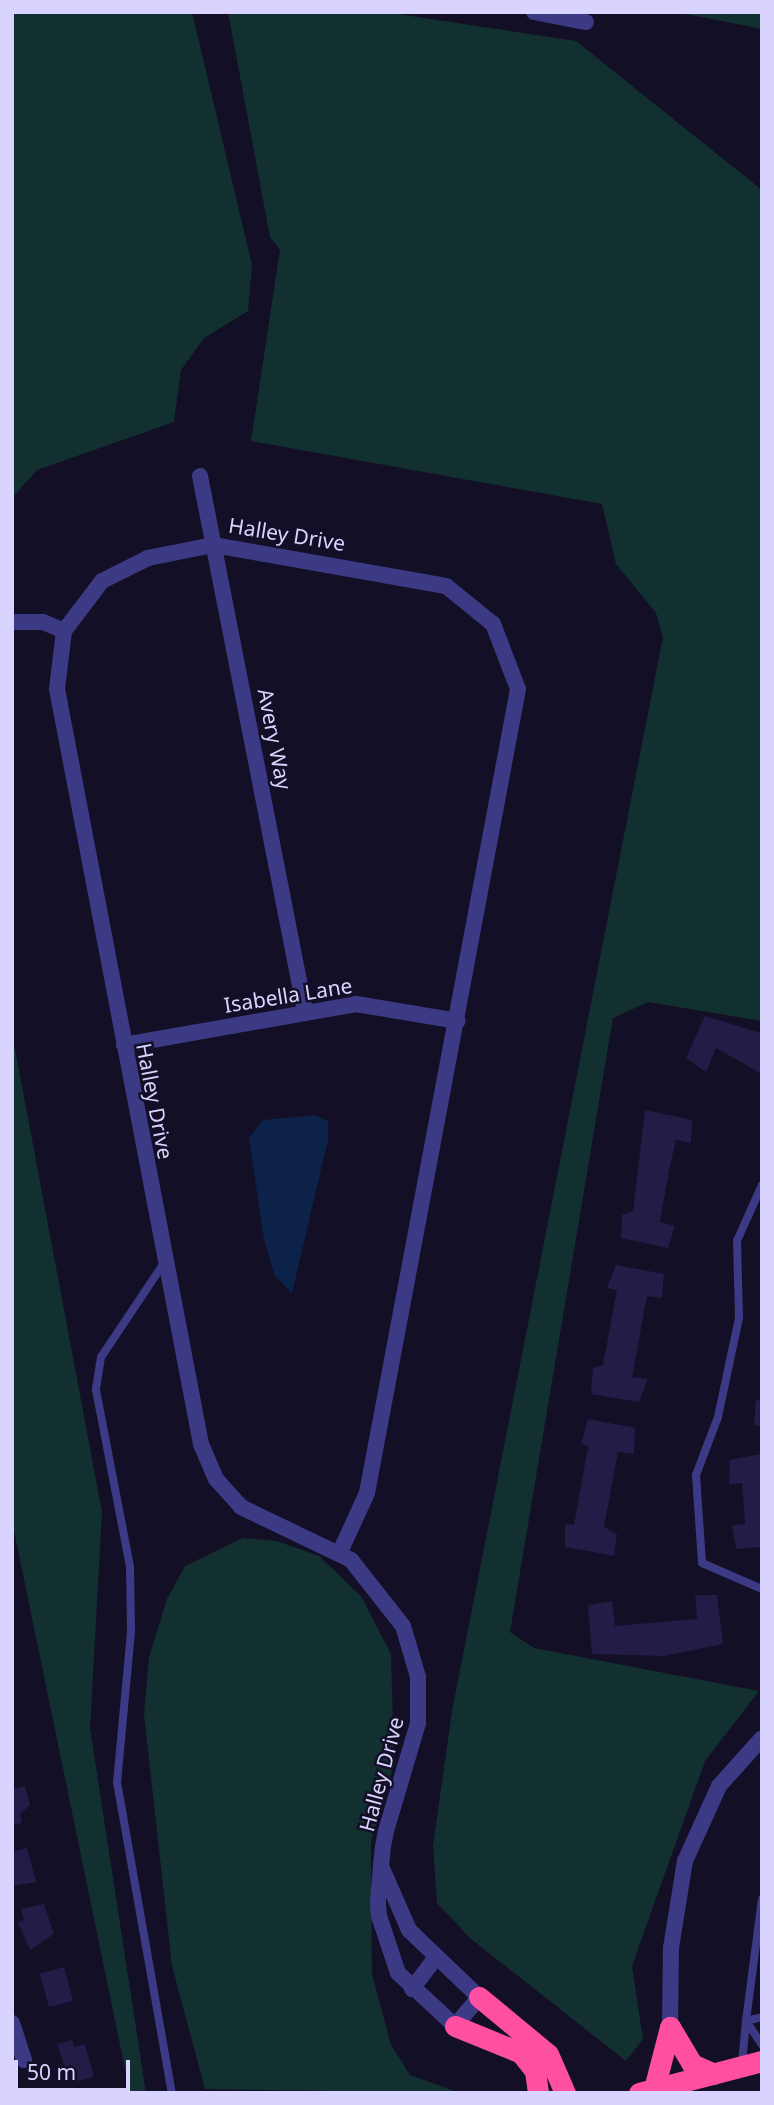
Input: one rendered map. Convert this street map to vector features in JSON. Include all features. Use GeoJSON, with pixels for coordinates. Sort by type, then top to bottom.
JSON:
{"type":"FeatureCollection","features":[{"type":"Feature","properties":{"kind":"highway"},"geometry":{"type":"LineString","coordinates":[[479,1997],[548,2054],[565,2093]]}},
{"type":"Feature","properties":{"kind":"highway"},"geometry":{"type":"LineString","coordinates":[[455,2025],[527,2058],[538,2093]]}},
{"type":"Feature","properties":{"kind":"highway"},"geometry":{"type":"LineString","coordinates":[[670,2027],[692,2064],[714,2074]]}},
{"type":"Feature","properties":{"kind":"highway"},"geometry":{"type":"LineString","coordinates":[[646,2091],[670,2027]]}},
{"type":"Feature","properties":{"kind":"highway"},"geometry":{"type":"LineString","coordinates":[[646,2091],[752,2064]]}},
{"type":"Feature","properties":{"kind":"highway"},"geometry":{"type":"LineString","coordinates":[[692,2093],[762,2074]]}},
{"type":"Feature","properties":{"kind":"street"},"geometry":{"type":"LineString","coordinates":[[534,12],[586,22]]}},
{"type":"Feature","properties":{"kind":"street","name":"Avery Way"},"geometry":{"type":"LineString","coordinates":[[200,476],[304,1011]]}},
{"type":"Feature","properties":{"kind":"street","name":"Halley Drive"},"geometry":{"type":"LineString","coordinates":[[340,1552],[368,1493],[516,716],[516,676],[501,636],[472,602],[432,580],[213,544],[114,572],[91,592],[64,631],[57,689],[195,1425],[216,1479],[257,1517],[340,1552],[394,1610],[418,1677],[416,1739],[390,1814],[381,1866],[384,1941],[412,1989],[455,2025]]}},
{"type":"Feature","properties":{"kind":"street"},"geometry":{"type":"LineString","coordinates":[[12,622],[43,622],[64,631]]}},
{"type":"Feature","properties":{"kind":"street","name":"Isabella Lane"},"geometry":{"type":"LineString","coordinates":[[124,1045],[304,1011],[377,1005],[458,1021]]}},
{"type":"Feature","properties":{"kind":"street"},"geometry":{"type":"LineString","coordinates":[[670,2027],[673,1924],[689,1850],[719,1786],[762,1738]]}},
{"type":"Feature","properties":{"kind":"street","name":"Halley Drive"},"geometry":{"type":"LineString","coordinates":[[381,1866],[396,1910],[435,1958],[479,1997]]}},
{"type":"Feature","properties":{"kind":"street"},"geometry":{"type":"LineString","coordinates":[[412,1989],[435,1958]]}},
{"type":"Feature","properties":{"kind":"street"},"geometry":{"type":"LineString","coordinates":[[455,2025],[479,1997]]}},
{"type":"Feature","properties":{"kind":"street"},"geometry":{"type":"LineString","coordinates":[[12,2023],[24,2060]]}},
{"type":"Feature","properties":{"kind":"lane"},"geometry":{"type":"LineString","coordinates":[[762,1185],[737,1241],[739,1318],[718,1417],[696,1475],[702,1563],[762,1589]]}},
{"type":"Feature","properties":{"kind":"lane"},"geometry":{"type":"LineString","coordinates":[[164,1263],[101,1357],[96,1390],[130,1581],[117,1782],[172,2093]]}},
{"type":"Feature","properties":{"kind":"lane"},"geometry":{"type":"LineString","coordinates":[[752,2064],[747,2021],[762,1899]]}},
{"type":"Feature","properties":{"kind":"lane"},"geometry":{"type":"LineString","coordinates":[[747,2021],[762,2017]]}},
{"type":"Feature","properties":{"kind":"lane"},"geometry":{"type":"LineString","coordinates":[[747,2021],[762,2045]]}},
{"type":"Feature","properties":{"kind":"green space"},"geometry":{"type":"Polygon","coordinates":[[[12,12],[192,12],[252,265],[248,311],[204,338],[181,370],[174,422],[37,470],[12,498],[12,12]]]}},
{"type":"Feature","properties":{"kind":"green space"},"geometry":{"type":"Polygon","coordinates":[[[228,12],[385,12],[576,41],[762,190],[762,1021],[648,1002],[613,1018],[510,1632],[534,1648],[759,1691],[705,1761],[632,1966],[643,2039],[626,2061],[471,1939],[437,1903],[433,1846],[452,1711],[663,637],[656,613],[616,564],[602,504],[251,441],[280,250],[270,237],[228,12]]]}},
{"type":"Feature","properties":{"kind":"green space"},"geometry":{"type":"Polygon","coordinates":[[[687,12],[762,12],[762,29],[686,14],[687,12]]]}},
{"type":"Feature","properties":{"kind":"green space"},"geometry":{"type":"Polygon","coordinates":[[[12,1033],[102,1512],[90,1728],[146,2093],[130,2093],[13,1526],[12,1033]]]}},
{"type":"Feature","properties":{"kind":"green space"},"geometry":{"type":"Polygon","coordinates":[[[243,1538],[277,1541],[319,1556],[361,1596],[391,1654],[394,1764],[371,1841],[372,1974],[391,2045],[410,2075],[460,2093],[205,2089],[172,1966],[144,1714],[149,1657],[167,1599],[185,1566],[243,1538]]]}},
{"type":"Feature","properties":{"kind":"water"},"geometry":{"type":"Polygon","coordinates":[[[315,1115],[328,1121],[328,1140],[292,1293],[275,1276],[264,1240],[249,1138],[263,1120],[315,1115]]]}},
{"type":"Feature","properties":{"kind":"building"},"geometry":{"type":"Polygon","coordinates":[[[705,1016],[761,1033],[762,1074],[716,1048],[706,1072],[686,1058],[705,1016]]]}},
{"type":"Feature","properties":{"kind":"building"},"geometry":{"type":"Polygon","coordinates":[[[645,1110],[692,1120],[691,1143],[676,1140],[670,1165],[660,1222],[675,1226],[668,1248],[621,1238],[622,1215],[633,1211],[645,1110]]]}},
{"type":"Feature","properties":{"kind":"building"},"geometry":{"type":"Polygon","coordinates":[[[616,1265],[664,1274],[662,1298],[647,1296],[632,1377],[648,1379],[639,1402],[591,1394],[593,1368],[603,1365],[617,1290],[607,1288],[616,1265]]]}},
{"type":"Feature","properties":{"kind":"building"},"geometry":{"type":"Polygon","coordinates":[[[756,1400],[762,1401],[762,1426],[754,1425],[756,1400]]]}},
{"type":"Feature","properties":{"kind":"building"},"geometry":{"type":"Polygon","coordinates":[[[588,1419],[635,1428],[634,1454],[618,1452],[604,1527],[617,1534],[614,1556],[565,1547],[565,1524],[574,1525],[589,1446],[581,1444],[588,1419]]]}},
{"type":"Feature","properties":{"kind":"building"},"geometry":{"type":"Polygon","coordinates":[[[760,1454],[762,1547],[736,1549],[732,1525],[745,1524],[742,1483],[729,1484],[730,1460],[760,1454]]]}},
{"type":"Feature","properties":{"kind":"building"},"geometry":{"type":"Polygon","coordinates":[[[695,1595],[717,1595],[723,1644],[664,1656],[592,1654],[588,1605],[612,1601],[615,1626],[697,1619],[695,1595]]]}},
{"type":"Feature","properties":{"kind":"building"},"geometry":{"type":"Polygon","coordinates":[[[25,1786],[30,1805],[20,1814],[22,1823],[12,1825],[12,1789],[25,1786]]]}},
{"type":"Feature","properties":{"kind":"building"},"geometry":{"type":"Polygon","coordinates":[[[27,1848],[36,1882],[12,1886],[12,1852],[27,1848]]]}},
{"type":"Feature","properties":{"kind":"building"},"geometry":{"type":"Polygon","coordinates":[[[44,1904],[54,1934],[30,1950],[18,1923],[24,1920],[21,1909],[44,1904]]]}},
{"type":"Feature","properties":{"kind":"building"},"geometry":{"type":"Polygon","coordinates":[[[64,1967],[73,2001],[49,2007],[40,1973],[64,1967]]]}},
{"type":"Feature","properties":{"kind":"building"},"geometry":{"type":"Polygon","coordinates":[[[72,2040],[74,2047],[85,2044],[94,2077],[70,2083],[57,2044],[72,2040]]]}}]}
